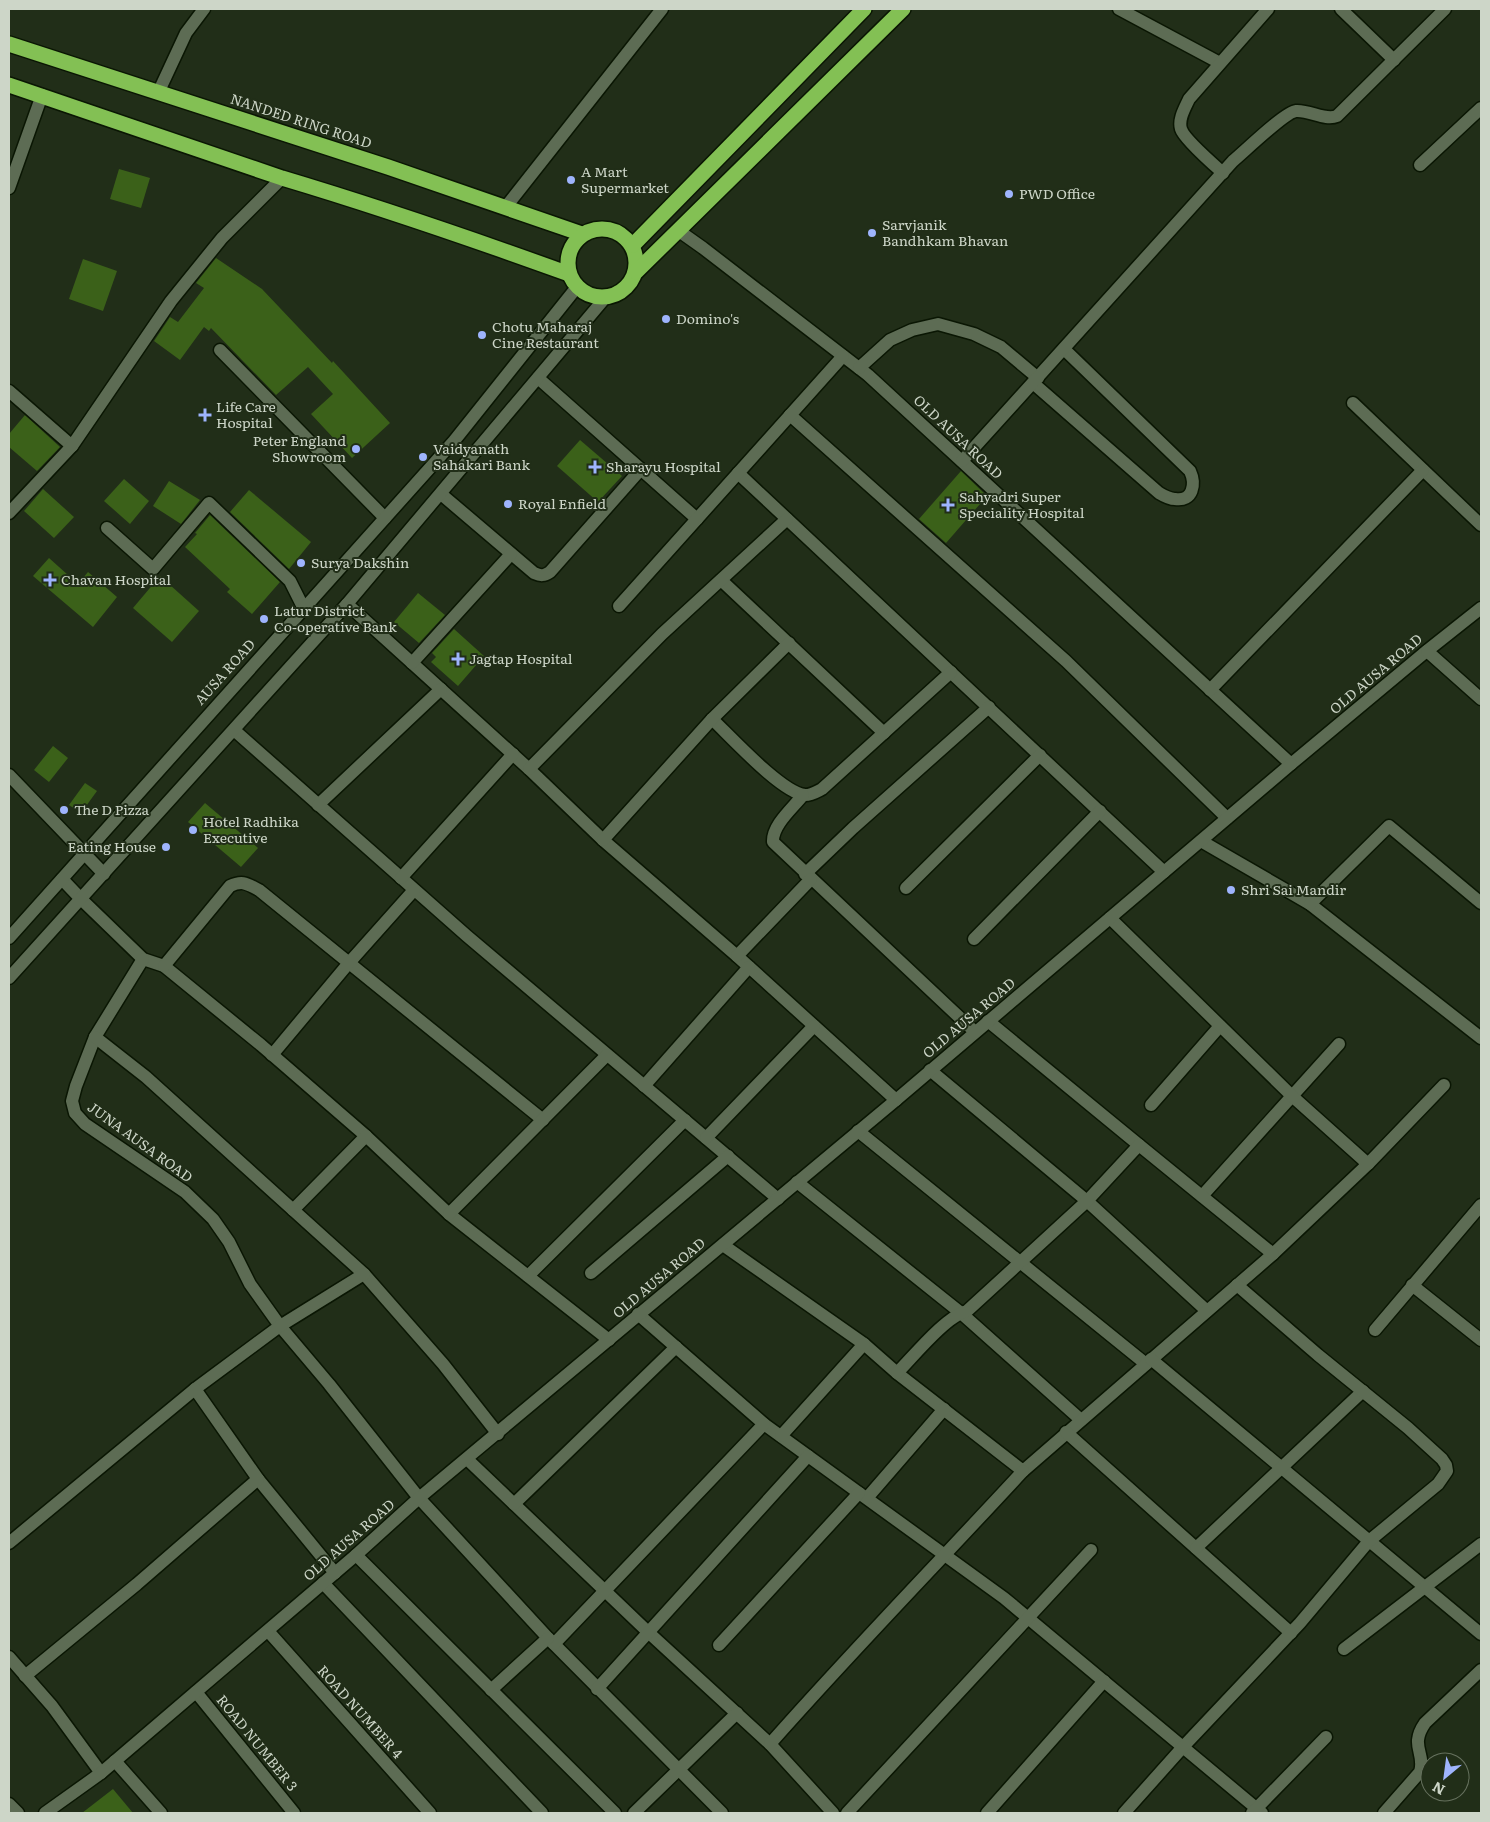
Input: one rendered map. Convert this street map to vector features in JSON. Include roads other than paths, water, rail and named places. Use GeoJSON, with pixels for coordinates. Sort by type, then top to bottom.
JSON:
{"type":"FeatureCollection","features":[{"type":"Feature","properties":{"kind":"highway"},"geometry":{"type":"LineString","coordinates":[[633,245],[864,9]]}},
{"type":"Feature","properties":{"kind":"highway"},"geometry":{"type":"LineString","coordinates":[[636,272],[903,9]]}},
{"type":"Feature","properties":{"kind":"highway","name":"NANDED RING ROAD"},"geometry":{"type":"LineString","coordinates":[[9,44],[159,91],[582,234]]}},
{"type":"Feature","properties":{"kind":"highway"},"geometry":{"type":"LineString","coordinates":[[9,85],[439,229],[573,280],[590,295],[605,298],[619,294],[630,285],[636,272],[638,258],[633,245],[610,229],[595,229],[582,234],[572,245],[568,259],[573,280]]}},
{"type":"Feature","properties":{"kind":"street"},"geometry":{"type":"LineString","coordinates":[[159,91],[186,33],[204,9]]}},
{"type":"Feature","properties":{"kind":"street"},"geometry":{"type":"LineString","coordinates":[[505,208],[662,9]]}},
{"type":"Feature","properties":{"kind":"street"},"geometry":{"type":"LineString","coordinates":[[1119,9],[1220,63]]}},
{"type":"Feature","properties":{"kind":"street"},"geometry":{"type":"LineString","coordinates":[[1222,173],[1181,130],[1181,115],[1189,99],[1268,9]]}},
{"type":"Feature","properties":{"kind":"street"},"geometry":{"type":"LineString","coordinates":[[1341,9],[1394,60]]}},
{"type":"Feature","properties":{"kind":"street"},"geometry":{"type":"LineString","coordinates":[[962,462],[1233,161],[1293,111],[1307,111],[1332,118],[1338,116],[1445,9]]}},
{"type":"Feature","properties":{"kind":"street"},"geometry":{"type":"LineString","coordinates":[[9,188],[42,95]]}},
{"type":"Feature","properties":{"kind":"street"},"geometry":{"type":"LineString","coordinates":[[1420,164],[1481,108]]}},
{"type":"Feature","properties":{"kind":"street"},"geometry":{"type":"LineString","coordinates":[[9,513],[72,446],[171,301],[222,238],[282,178]]}},
{"type":"Feature","properties":{"kind":"street","name":"OLD AUSA ROAD"},"geometry":{"type":"LineString","coordinates":[[679,230],[859,368],[1291,764]]}},
{"type":"Feature","properties":{"kind":"street","name":"AUSA ROAD"},"geometry":{"type":"LineString","coordinates":[[9,938],[454,441],[573,280]]}},
{"type":"Feature","properties":{"kind":"street"},"geometry":{"type":"LineString","coordinates":[[9,978],[347,604],[605,298]]}},
{"type":"Feature","properties":{"kind":"street"},"geometry":{"type":"LineString","coordinates":[[859,368],[890,340],[912,330],[938,324],[974,334],[1001,347],[1159,493],[1177,500],[1184,498],[1190,493],[1194,487],[1194,479],[1190,471],[1064,349]]}},
{"type":"Feature","properties":{"kind":"street"},"geometry":{"type":"LineString","coordinates":[[220,350],[385,518]]}},
{"type":"Feature","properties":{"kind":"street"},"geometry":{"type":"LineString","coordinates":[[619,606],[843,356]]}},
{"type":"Feature","properties":{"kind":"street"},"geometry":{"type":"LineString","coordinates":[[538,378],[697,519]]}},
{"type":"Feature","properties":{"kind":"street"},"geometry":{"type":"LineString","coordinates":[[9,391],[72,446]]}},
{"type":"Feature","properties":{"kind":"street"},"geometry":{"type":"LineString","coordinates":[[1354,403],[1481,525]]}},
{"type":"Feature","properties":{"kind":"street"},"geometry":{"type":"LineString","coordinates":[[790,415],[1066,661],[1227,818]]}},
{"type":"Feature","properties":{"kind":"street"},"geometry":{"type":"LineString","coordinates":[[441,494],[539,576],[550,572],[641,469]]}},
{"type":"Feature","properties":{"kind":"street"},"geometry":{"type":"LineString","coordinates":[[1210,690],[1423,470]]}},
{"type":"Feature","properties":{"kind":"street"},"geometry":{"type":"LineString","coordinates":[[738,473],[1164,872]]}},
{"type":"Feature","properties":{"kind":"street"},"geometry":{"type":"LineString","coordinates":[[107,528],[153,569],[209,502],[290,581],[304,609]]}},
{"type":"Feature","properties":{"kind":"street"},"geometry":{"type":"LineString","coordinates":[[530,769],[662,634],[787,519]]}},
{"type":"Feature","properties":{"kind":"street"},"geometry":{"type":"LineString","coordinates":[[412,663],[511,554]]}},
{"type":"Feature","properties":{"kind":"street"},"geometry":{"type":"LineString","coordinates":[[721,580],[884,733]]}},
{"type":"Feature","properties":{"kind":"street"},"geometry":{"type":"LineString","coordinates":[[347,604],[530,769],[603,840],[737,956],[896,1100]]}},
{"type":"Feature","properties":{"kind":"street","name":"OLD AUSA ROAD"},"geometry":{"type":"LineString","coordinates":[[45,1813],[101,1773],[356,1555],[419,1498],[896,1100],[1291,764],[1481,608]]}},
{"type":"Feature","properties":{"kind":"street"},"geometry":{"type":"LineString","coordinates":[[603,840],[712,720],[789,643]]}},
{"type":"Feature","properties":{"kind":"street"},"geometry":{"type":"LineString","coordinates":[[1427,651],[1481,699]]}},
{"type":"Feature","properties":{"kind":"street"},"geometry":{"type":"LineString","coordinates":[[712,720],[775,778],[793,791],[803,795],[812,795],[822,789],[951,672]]}},
{"type":"Feature","properties":{"kind":"street"},"geometry":{"type":"LineString","coordinates":[[318,805],[442,689]]}},
{"type":"Feature","properties":{"kind":"street"},"geometry":{"type":"LineString","coordinates":[[737,956],[853,828],[989,707]]}},
{"type":"Feature","properties":{"kind":"street"},"geometry":{"type":"LineString","coordinates":[[234,730],[414,890],[778,1198]]}},
{"type":"Feature","properties":{"kind":"street"},"geometry":{"type":"LineString","coordinates":[[401,878],[513,754]]}},
{"type":"Feature","properties":{"kind":"street"},"geometry":{"type":"LineString","coordinates":[[906,888],[1040,755]]}},
{"type":"Feature","properties":{"kind":"street"},"geometry":{"type":"LineString","coordinates":[[9,775],[104,874]]}},
{"type":"Feature","properties":{"kind":"street"},"geometry":{"type":"LineString","coordinates":[[803,795],[775,829],[773,842],[808,877],[975,1032]]}},
{"type":"Feature","properties":{"kind":"street"},"geometry":{"type":"LineString","coordinates":[[974,939],[1100,811]]}},
{"type":"Feature","properties":{"kind":"street"},"geometry":{"type":"LineString","coordinates":[[1310,904],[1389,826],[1481,903]]}},
{"type":"Feature","properties":{"kind":"street"},"geometry":{"type":"LineString","coordinates":[[1201,841],[1310,904],[1481,1038]]}},
{"type":"Feature","properties":{"kind":"street"},"geometry":{"type":"LineString","coordinates":[[62,879],[143,959],[164,966],[366,1136],[449,1214],[609,1340]]}},
{"type":"Feature","properties":{"kind":"street"},"geometry":{"type":"LineString","coordinates":[[164,966],[230,886],[239,882],[248,884],[258,890],[542,1120]]}},
{"type":"Feature","properties":{"kind":"street"},"geometry":{"type":"LineString","coordinates":[[272,1055],[348,964],[414,890]]}},
{"type":"Feature","properties":{"kind":"street"},"geometry":{"type":"LineString","coordinates":[[1110,918],[1292,1096],[1368,1164]]}},
{"type":"Feature","properties":{"kind":"street","name":"JUNA AUSA ROAD"},"geometry":{"type":"LineString","coordinates":[[143,959],[95,1037],[76,1086],[72,1101],[74,1113],[85,1124],[185,1192],[213,1219],[228,1242],[250,1284],[280,1326],[329,1384],[419,1498],[597,1689],[722,1813]]}},
{"type":"Feature","properties":{"kind":"street"},"geometry":{"type":"LineString","coordinates":[[644,1086],[749,967]]}},
{"type":"Feature","properties":{"kind":"street"},"geometry":{"type":"LineString","coordinates":[[988,1021],[1273,1254]]}},
{"type":"Feature","properties":{"kind":"street"},"geometry":{"type":"LineString","coordinates":[[706,1138],[814,1026]]}},
{"type":"Feature","properties":{"kind":"street"},"geometry":{"type":"LineString","coordinates":[[1151,1105],[1220,1026]]}},
{"type":"Feature","properties":{"kind":"street"},"geometry":{"type":"LineString","coordinates":[[95,1037],[146,1077],[364,1274],[443,1364],[498,1434]]}},
{"type":"Feature","properties":{"kind":"street"},"geometry":{"type":"LineString","coordinates":[[1202,1196],[1339,1044]]}},
{"type":"Feature","properties":{"kind":"street"},"geometry":{"type":"LineString","coordinates":[[449,1214],[607,1055]]}},
{"type":"Feature","properties":{"kind":"street"},"geometry":{"type":"LineString","coordinates":[[930,1070],[1087,1201],[1207,1311]]}},
{"type":"Feature","properties":{"kind":"street"},"geometry":{"type":"LineString","coordinates":[[770,1744],[831,1675],[1023,1471],[1273,1254],[1368,1164],[1444,1085]]}},
{"type":"Feature","properties":{"kind":"street"},"geometry":{"type":"LineString","coordinates":[[528,1276],[686,1120]]}},
{"type":"Feature","properties":{"kind":"street"},"geometry":{"type":"LineString","coordinates":[[858,1131],[1020,1263],[1282,1467],[1481,1634]]}},
{"type":"Feature","properties":{"kind":"street"},"geometry":{"type":"LineString","coordinates":[[293,1210],[366,1136]]}},
{"type":"Feature","properties":{"kind":"street"},"geometry":{"type":"LineString","coordinates":[[897,1373],[946,1324],[961,1312],[967,1311],[1087,1201],[1139,1145]]}},
{"type":"Feature","properties":{"kind":"street"},"geometry":{"type":"LineString","coordinates":[[591,1273],[728,1156]]}},
{"type":"Feature","properties":{"kind":"street"},"geometry":{"type":"LineString","coordinates":[[797,1182],[961,1312],[1080,1420]]}},
{"type":"Feature","properties":{"kind":"street"},"geometry":{"type":"LineString","coordinates":[[1374,1330],[1481,1205]]}},
{"type":"Feature","properties":{"kind":"street"},"geometry":{"type":"LineString","coordinates":[[723,1245],[864,1344],[897,1373],[1023,1471]]}},
{"type":"Feature","properties":{"kind":"street"},"geometry":{"type":"LineString","coordinates":[[9,1543],[195,1389],[280,1326],[364,1274]]}},
{"type":"Feature","properties":{"kind":"street"},"geometry":{"type":"LineString","coordinates":[[1124,1813],[1182,1748],[1291,1633],[1370,1540],[1438,1484],[1447,1471],[1442,1459],[1408,1428],[1318,1355],[1238,1284]]}},
{"type":"Feature","properties":{"kind":"street"},"geometry":{"type":"LineString","coordinates":[[1412,1286],[1481,1340]]}},
{"type":"Feature","properties":{"kind":"street"},"geometry":{"type":"LineString","coordinates":[[638,1314],[764,1424],[1004,1598],[1256,1812],[1326,1738]]}},
{"type":"Feature","properties":{"kind":"street"},"geometry":{"type":"LineString","coordinates":[[781,1436],[864,1344]]}},
{"type":"Feature","properties":{"kind":"street"},"geometry":{"type":"LineString","coordinates":[[514,1504],[676,1347]]}},
{"type":"Feature","properties":{"kind":"street"},"geometry":{"type":"LineString","coordinates":[[195,1389],[258,1479],[335,1573]]}},
{"type":"Feature","properties":{"kind":"street"},"geometry":{"type":"LineString","coordinates":[[1196,1548],[1363,1391]]}},
{"type":"Feature","properties":{"kind":"street"},"geometry":{"type":"LineString","coordinates":[[719,1645],[944,1408]]}},
{"type":"Feature","properties":{"kind":"street"},"geometry":{"type":"LineString","coordinates":[[491,1690],[551,1641],[604,1590],[764,1424]]}},
{"type":"Feature","properties":{"kind":"street"},"geometry":{"type":"LineString","coordinates":[[1066,1432],[1291,1633]]}},
{"type":"Feature","properties":{"kind":"street"},"geometry":{"type":"LineString","coordinates":[[597,1689],[808,1456]]}},
{"type":"Feature","properties":{"kind":"street"},"geometry":{"type":"LineString","coordinates":[[467,1459],[648,1632],[770,1744],[833,1813]]}},
{"type":"Feature","properties":{"kind":"street"},"geometry":{"type":"LineString","coordinates":[[25,1676],[137,1584],[258,1479]]}},
{"type":"Feature","properties":{"kind":"street"},"geometry":{"type":"LineString","coordinates":[[1344,1650],[1481,1544]]}},
{"type":"Feature","properties":{"kind":"street"},"geometry":{"type":"LineString","coordinates":[[847,1813],[1091,1550]]}},
{"type":"Feature","properties":{"kind":"street"},"geometry":{"type":"LineString","coordinates":[[356,1555],[615,1813]]}},
{"type":"Feature","properties":{"kind":"street"},"geometry":{"type":"LineString","coordinates":[[323,1583],[542,1813]]}},
{"type":"Feature","properties":{"kind":"street","name":"ROAD NUMBER 4"},"geometry":{"type":"LineString","coordinates":[[268,1631],[430,1813]]}},
{"type":"Feature","properties":{"kind":"street"},"geometry":{"type":"LineString","coordinates":[[9,1657],[52,1706],[101,1773]]}},
{"type":"Feature","properties":{"kind":"street"},"geometry":{"type":"LineString","coordinates":[[1384,1813],[1420,1772],[1422,1766],[1417,1744],[1418,1732],[1481,1670]]}},
{"type":"Feature","properties":{"kind":"street"},"geometry":{"type":"LineString","coordinates":[[987,1813],[1104,1681]]}},
{"type":"Feature","properties":{"kind":"street","name":"ROAD NUMBER 3"},"geometry":{"type":"LineString","coordinates":[[196,1692],[294,1813]]}},
{"type":"Feature","properties":{"kind":"street"},"geometry":{"type":"LineString","coordinates":[[634,1813],[737,1713]]}},
{"type":"Feature","properties":{"kind":"street"},"geometry":{"type":"LineString","coordinates":[[115,1761],[161,1813]]}},
{"type":"Feature","properties":{"kind":"street"},"geometry":{"type":"LineString","coordinates":[[9,1804],[18,1813]]}},
{"type":"Feature","properties":{"kind":"place","name":"A Mart Supermarket"},"geometry":{"type":"Point","coordinates":[571,180]}},
{"type":"Feature","properties":{"kind":"place","name":"PWD Office"},"geometry":{"type":"Point","coordinates":[1009,194]}},
{"type":"Feature","properties":{"kind":"place","name":"Sarvjanik Bandhkam Bhavan"},"geometry":{"type":"Point","coordinates":[872,233]}},
{"type":"Feature","properties":{"kind":"place","name":"Domino's"},"geometry":{"type":"Point","coordinates":[666,319]}},
{"type":"Feature","properties":{"kind":"place","name":"Chotu Maharaj Cine Restaurant"},"geometry":{"type":"Point","coordinates":[482,335]}},
{"type":"Feature","properties":{"kind":"place","name":"Life Care Hospital"},"geometry":{"type":"Point","coordinates":[205,415]}},
{"type":"Feature","properties":{"kind":"place","name":"Peter England Showroom"},"geometry":{"type":"Point","coordinates":[356,449]}},
{"type":"Feature","properties":{"kind":"place","name":"Vaidyanath Sahakari Bank"},"geometry":{"type":"Point","coordinates":[423,457]}},
{"type":"Feature","properties":{"kind":"place","name":"Sharayu Hospital"},"geometry":{"type":"Point","coordinates":[595,467]}},
{"type":"Feature","properties":{"kind":"place","name":"Royal Enfield"},"geometry":{"type":"Point","coordinates":[508,504]}},
{"type":"Feature","properties":{"kind":"place","name":"Sahyadri Super Speciality Hospital"},"geometry":{"type":"Point","coordinates":[948,505]}},
{"type":"Feature","properties":{"kind":"place","name":"Surya Dakshin"},"geometry":{"type":"Point","coordinates":[301,563]}},
{"type":"Feature","properties":{"kind":"place","name":"Chavan Hospital"},"geometry":{"type":"Point","coordinates":[50,580]}},
{"type":"Feature","properties":{"kind":"place","name":"Latur District Co-operative Bank"},"geometry":{"type":"Point","coordinates":[264,619]}},
{"type":"Feature","properties":{"kind":"place","name":"Jagtap Hospital"},"geometry":{"type":"Point","coordinates":[458,659]}},
{"type":"Feature","properties":{"kind":"place","name":"The D Pizza"},"geometry":{"type":"Point","coordinates":[64,810]}},
{"type":"Feature","properties":{"kind":"place","name":"Hotel Radhika Executive"},"geometry":{"type":"Point","coordinates":[193,830]}},
{"type":"Feature","properties":{"kind":"place","name":"Eating House"},"geometry":{"type":"Point","coordinates":[166,847]}},
{"type":"Feature","properties":{"kind":"place","name":"Shri Sai Mandir"},"geometry":{"type":"Point","coordinates":[1231,890]}}]}
